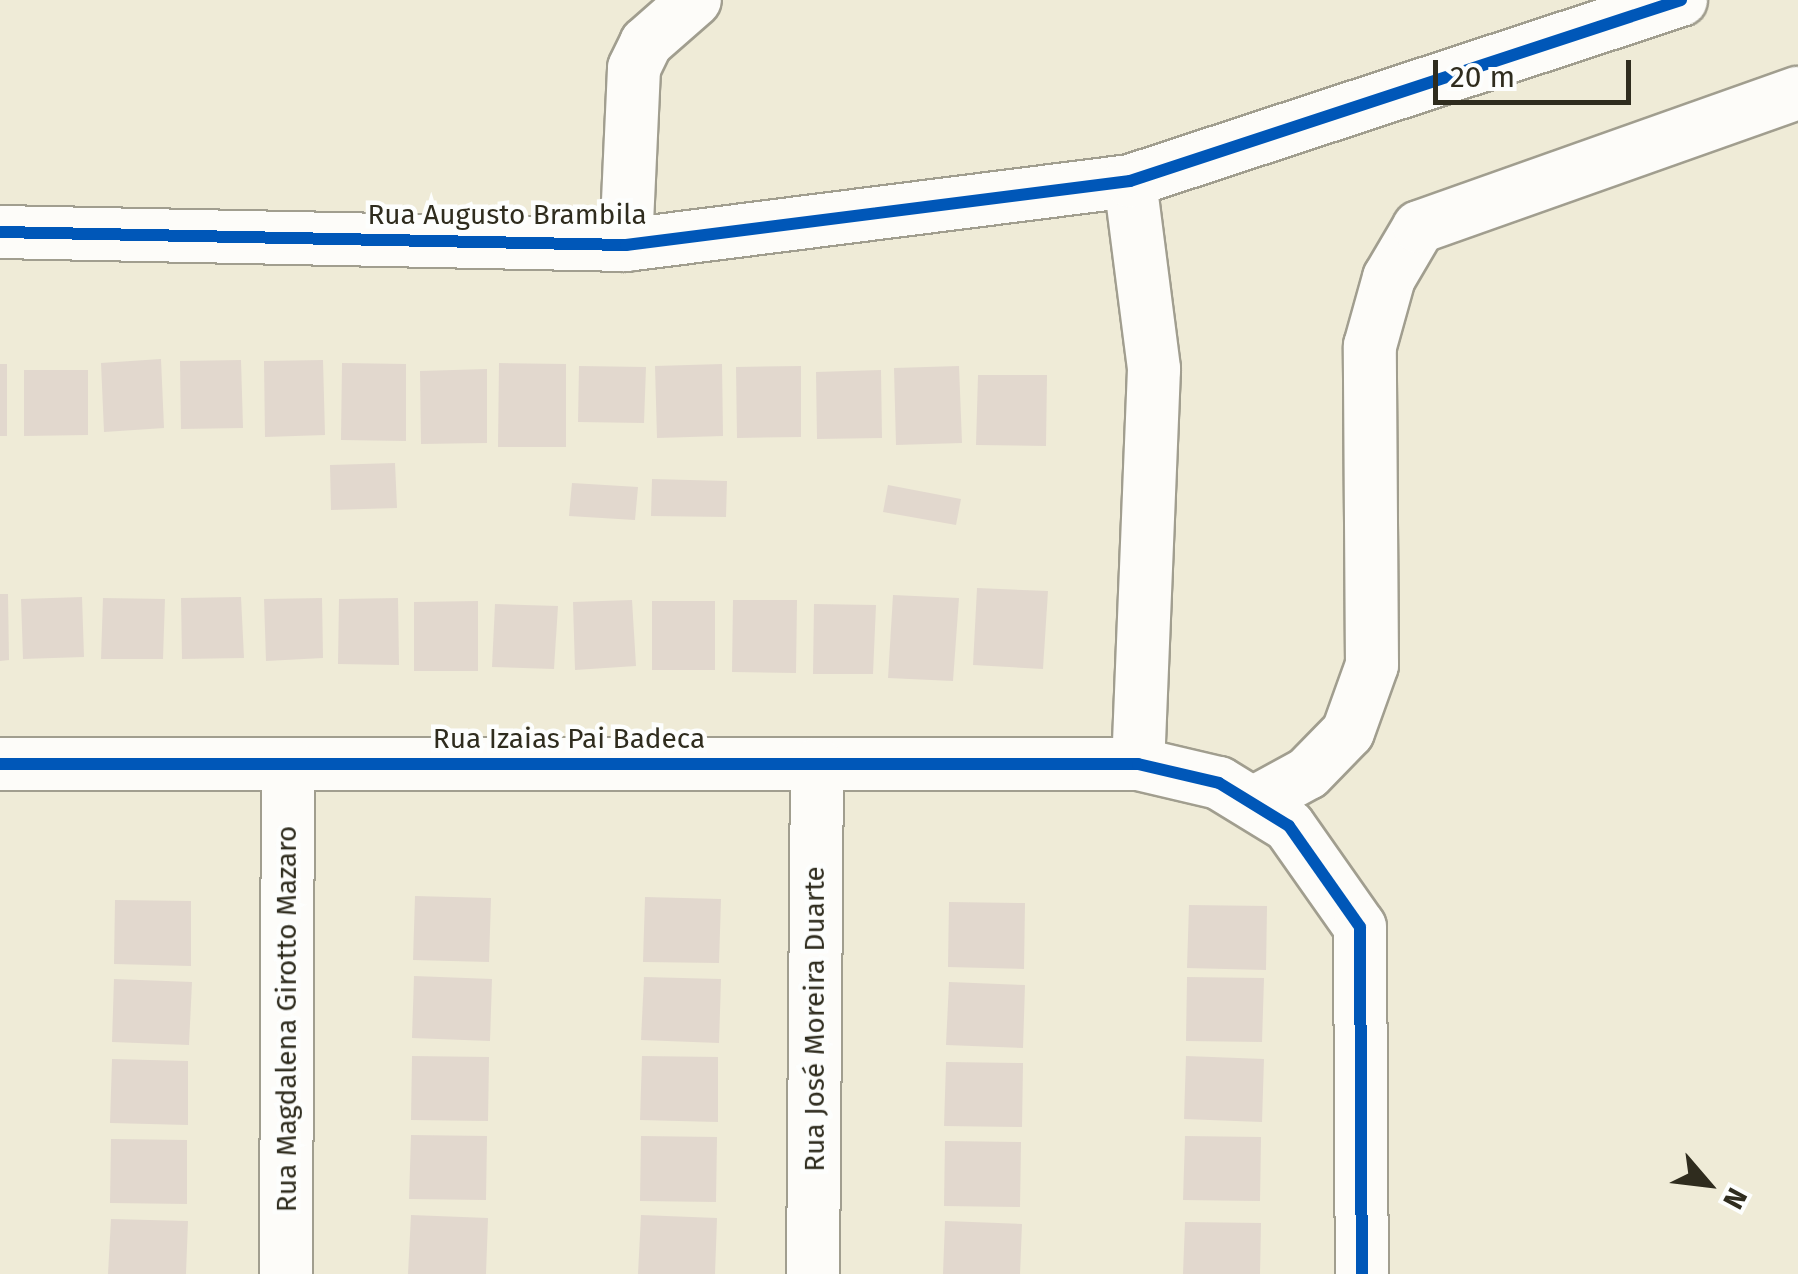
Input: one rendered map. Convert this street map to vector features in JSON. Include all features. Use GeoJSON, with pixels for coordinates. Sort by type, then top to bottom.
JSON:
{"type":"FeatureCollection","features":[{"type":"Feature","properties":{"kind":"street","name":"Rua Augusto Brambila"},"geometry":{"type":"LineString","coordinates":[[0,232],[626,245],[1130,181],[1682,0]]}},
{"type":"Feature","properties":{"kind":"street"},"geometry":{"type":"LineString","coordinates":[[626,245],[634,68],[646,43],[693,3]]}},
{"type":"Feature","properties":{"kind":"street"},"geometry":{"type":"LineString","coordinates":[[1255,802],[1308,774],[1348,732],[1372,665],[1370,346],[1389,278],[1418,226],[1798,93]]}},
{"type":"Feature","properties":{"kind":"street"},"geometry":{"type":"LineString","coordinates":[[1130,181],[1154,368],[1138,764]]}},
{"type":"Feature","properties":{"kind":"street","name":"Rua Izaias Pai Badeca"},"geometry":{"type":"LineString","coordinates":[[0,764],[1138,764],[1192,774],[1255,802],[1318,856],[1360,928],[1362,1274]]}},
{"type":"Feature","properties":{"kind":"street","name":"Rua Magdalena Girotto Mazaro"},"geometry":{"type":"LineString","coordinates":[[286,1274],[288,764]]}},
{"type":"Feature","properties":{"kind":"street","name":"Rua José Moreira Duarte"},"geometry":{"type":"LineString","coordinates":[[813,1274],[817,764]]}},
{"type":"Feature","properties":{"kind":"building"},"geometry":{"type":"Polygon","coordinates":[[[161,359],[164,428],[104,432],[101,363],[161,359]]]}},
{"type":"Feature","properties":{"kind":"building"},"geometry":{"type":"Polygon","coordinates":[[[241,360],[243,428],[181,429],[180,361],[241,360]]]}},
{"type":"Feature","properties":{"kind":"building"},"geometry":{"type":"Polygon","coordinates":[[[323,360],[325,435],[265,437],[264,361],[323,360]]]}},
{"type":"Feature","properties":{"kind":"building"},"geometry":{"type":"Polygon","coordinates":[[[342,363],[406,364],[406,441],[341,440],[342,363]]]}},
{"type":"Feature","properties":{"kind":"building"},"geometry":{"type":"Polygon","coordinates":[[[499,363],[566,364],[566,447],[498,447],[499,363]]]}},
{"type":"Feature","properties":{"kind":"building"},"geometry":{"type":"Polygon","coordinates":[[[0,364],[7,364],[7,436],[0,436],[0,364]]]}},
{"type":"Feature","properties":{"kind":"building"},"geometry":{"type":"Polygon","coordinates":[[[722,364],[723,436],[657,438],[655,366],[722,364]]]}},
{"type":"Feature","properties":{"kind":"building"},"geometry":{"type":"Polygon","coordinates":[[[579,366],[646,367],[644,423],[578,422],[579,366]]]}},
{"type":"Feature","properties":{"kind":"building"},"geometry":{"type":"Polygon","coordinates":[[[801,366],[801,437],[737,438],[736,367],[801,366]]]}},
{"type":"Feature","properties":{"kind":"building"},"geometry":{"type":"Polygon","coordinates":[[[959,366],[962,443],[896,445],[894,368],[959,366]]]}},
{"type":"Feature","properties":{"kind":"building"},"geometry":{"type":"Polygon","coordinates":[[[487,369],[487,443],[421,444],[420,371],[487,369]]]}},
{"type":"Feature","properties":{"kind":"building"},"geometry":{"type":"Polygon","coordinates":[[[24,370],[88,370],[88,435],[24,436],[24,370]]]}},
{"type":"Feature","properties":{"kind":"building"},"geometry":{"type":"Polygon","coordinates":[[[881,370],[882,438],[817,439],[816,372],[881,370]]]}},
{"type":"Feature","properties":{"kind":"building"},"geometry":{"type":"Polygon","coordinates":[[[978,375],[1047,375],[1046,446],[976,445],[978,375]]]}},
{"type":"Feature","properties":{"kind":"building"},"geometry":{"type":"Polygon","coordinates":[[[395,463],[397,508],[331,510],[330,465],[395,463]]]}},
{"type":"Feature","properties":{"kind":"building"},"geometry":{"type":"Polygon","coordinates":[[[652,479],[727,481],[726,517],[651,516],[652,479]]]}},
{"type":"Feature","properties":{"kind":"building"},"geometry":{"type":"Polygon","coordinates":[[[572,483],[638,487],[635,520],[569,516],[572,483]]]}},
{"type":"Feature","properties":{"kind":"building"},"geometry":{"type":"Polygon","coordinates":[[[888,485],[961,499],[956,525],[883,512],[888,485]]]}},
{"type":"Feature","properties":{"kind":"building"},"geometry":{"type":"Polygon","coordinates":[[[977,588],[1048,591],[1043,669],[973,665],[977,588]]]}},
{"type":"Feature","properties":{"kind":"building"},"geometry":{"type":"Polygon","coordinates":[[[0,594],[8,594],[9,660],[0,661],[0,594]]]}},
{"type":"Feature","properties":{"kind":"building"},"geometry":{"type":"Polygon","coordinates":[[[893,595],[959,598],[953,681],[888,678],[893,595]]]}},
{"type":"Feature","properties":{"kind":"building"},"geometry":{"type":"Polygon","coordinates":[[[82,597],[84,657],[23,659],[21,599],[82,597]]]}},
{"type":"Feature","properties":{"kind":"building"},"geometry":{"type":"Polygon","coordinates":[[[241,597],[244,658],[182,659],[181,598],[241,597]]]}},
{"type":"Feature","properties":{"kind":"building"},"geometry":{"type":"Polygon","coordinates":[[[103,598],[165,599],[163,659],[101,659],[103,598]]]}},
{"type":"Feature","properties":{"kind":"building"},"geometry":{"type":"Polygon","coordinates":[[[322,598],[323,658],[266,661],[264,599],[322,598]]]}},
{"type":"Feature","properties":{"kind":"building"},"geometry":{"type":"Polygon","coordinates":[[[398,598],[399,665],[338,664],[339,599],[398,598]]]}},
{"type":"Feature","properties":{"kind":"building"},"geometry":{"type":"Polygon","coordinates":[[[632,600],[636,666],[575,670],[573,602],[632,600]]]}},
{"type":"Feature","properties":{"kind":"building"},"geometry":{"type":"Polygon","coordinates":[[[733,600],[797,600],[796,673],[732,672],[733,600]]]}},
{"type":"Feature","properties":{"kind":"building"},"geometry":{"type":"Polygon","coordinates":[[[478,601],[478,671],[414,671],[414,602],[478,601]]]}},
{"type":"Feature","properties":{"kind":"building"},"geometry":{"type":"Polygon","coordinates":[[[652,601],[715,601],[715,670],[652,670],[652,601]]]}},
{"type":"Feature","properties":{"kind":"building"},"geometry":{"type":"Polygon","coordinates":[[[495,604],[558,606],[554,669],[492,667],[495,604]]]}},
{"type":"Feature","properties":{"kind":"building"},"geometry":{"type":"Polygon","coordinates":[[[814,604],[876,605],[873,674],[813,674],[814,604]]]}},
{"type":"Feature","properties":{"kind":"building"},"geometry":{"type":"Polygon","coordinates":[[[415,896],[491,898],[489,962],[413,960],[415,896]]]}},
{"type":"Feature","properties":{"kind":"building"},"geometry":{"type":"Polygon","coordinates":[[[645,897],[721,899],[719,963],[643,962],[645,897]]]}},
{"type":"Feature","properties":{"kind":"building"},"geometry":{"type":"Polygon","coordinates":[[[115,900],[191,901],[191,966],[114,964],[115,900]]]}},
{"type":"Feature","properties":{"kind":"building"},"geometry":{"type":"Polygon","coordinates":[[[949,902],[1025,903],[1024,969],[948,967],[949,902]]]}},
{"type":"Feature","properties":{"kind":"building"},"geometry":{"type":"Polygon","coordinates":[[[1189,905],[1267,906],[1266,970],[1187,968],[1189,905]]]}},
{"type":"Feature","properties":{"kind":"building"},"geometry":{"type":"Polygon","coordinates":[[[414,976],[492,979],[490,1041],[412,1038],[414,976]]]}},
{"type":"Feature","properties":{"kind":"building"},"geometry":{"type":"Polygon","coordinates":[[[644,977],[721,979],[719,1043],[641,1040],[644,977]]]}},
{"type":"Feature","properties":{"kind":"building"},"geometry":{"type":"Polygon","coordinates":[[[1187,977],[1264,978],[1262,1042],[1186,1041],[1187,977]]]}},
{"type":"Feature","properties":{"kind":"building"},"geometry":{"type":"Polygon","coordinates":[[[114,979],[192,982],[189,1045],[112,1042],[114,979]]]}},
{"type":"Feature","properties":{"kind":"building"},"geometry":{"type":"Polygon","coordinates":[[[949,982],[1025,985],[1023,1048],[946,1045],[949,982]]]}},
{"type":"Feature","properties":{"kind":"building"},"geometry":{"type":"Polygon","coordinates":[[[412,1056],[489,1057],[488,1121],[411,1120],[412,1056]]]}},
{"type":"Feature","properties":{"kind":"building"},"geometry":{"type":"Polygon","coordinates":[[[642,1056],[718,1057],[718,1122],[640,1120],[642,1056]]]}},
{"type":"Feature","properties":{"kind":"building"},"geometry":{"type":"Polygon","coordinates":[[[1186,1056],[1264,1059],[1262,1122],[1184,1119],[1186,1056]]]}},
{"type":"Feature","properties":{"kind":"building"},"geometry":{"type":"Polygon","coordinates":[[[112,1059],[188,1061],[188,1125],[110,1123],[112,1059]]]}},
{"type":"Feature","properties":{"kind":"building"},"geometry":{"type":"Polygon","coordinates":[[[946,1062],[1023,1063],[1022,1127],[944,1126],[946,1062]]]}},
{"type":"Feature","properties":{"kind":"building"},"geometry":{"type":"Polygon","coordinates":[[[411,1135],[487,1136],[486,1200],[409,1199],[411,1135]]]}},
{"type":"Feature","properties":{"kind":"building"},"geometry":{"type":"Polygon","coordinates":[[[641,1136],[717,1137],[716,1202],[640,1201],[641,1136]]]}},
{"type":"Feature","properties":{"kind":"building"},"geometry":{"type":"Polygon","coordinates":[[[1185,1136],[1261,1137],[1260,1201],[1183,1200],[1185,1136]]]}},
{"type":"Feature","properties":{"kind":"building"},"geometry":{"type":"Polygon","coordinates":[[[111,1139],[187,1140],[187,1204],[110,1203],[111,1139]]]}},
{"type":"Feature","properties":{"kind":"building"},"geometry":{"type":"Polygon","coordinates":[[[945,1141],[1021,1142],[1020,1207],[944,1206],[945,1141]]]}},
{"type":"Feature","properties":{"kind":"building"},"geometry":{"type":"Polygon","coordinates":[[[411,1215],[488,1218],[486,1274],[408,1274],[411,1215]]]}},
{"type":"Feature","properties":{"kind":"building"},"geometry":{"type":"Polygon","coordinates":[[[641,1215],[717,1218],[715,1274],[638,1274],[641,1215]]]}},
{"type":"Feature","properties":{"kind":"building"},"geometry":{"type":"Polygon","coordinates":[[[111,1219],[188,1221],[186,1274],[108,1274],[111,1219]]]}},
{"type":"Feature","properties":{"kind":"building"},"geometry":{"type":"Polygon","coordinates":[[[945,1221],[1022,1224],[1020,1274],[943,1274],[945,1221]]]}},
{"type":"Feature","properties":{"kind":"building"},"geometry":{"type":"Polygon","coordinates":[[[1185,1222],[1261,1223],[1260,1274],[1183,1274],[1185,1222]]]}},
{"type":"Feature","properties":{"kind":"cycle path"},"geometry":{"type":"LineString","coordinates":[[0,232],[626,245],[1130,181],[1681,0]]}},
{"type":"Feature","properties":{"kind":"cycle path"},"geometry":{"type":"LineString","coordinates":[[0,764],[1138,764],[1219,783],[1289,826],[1360,927],[1362,1274]]}}]}
